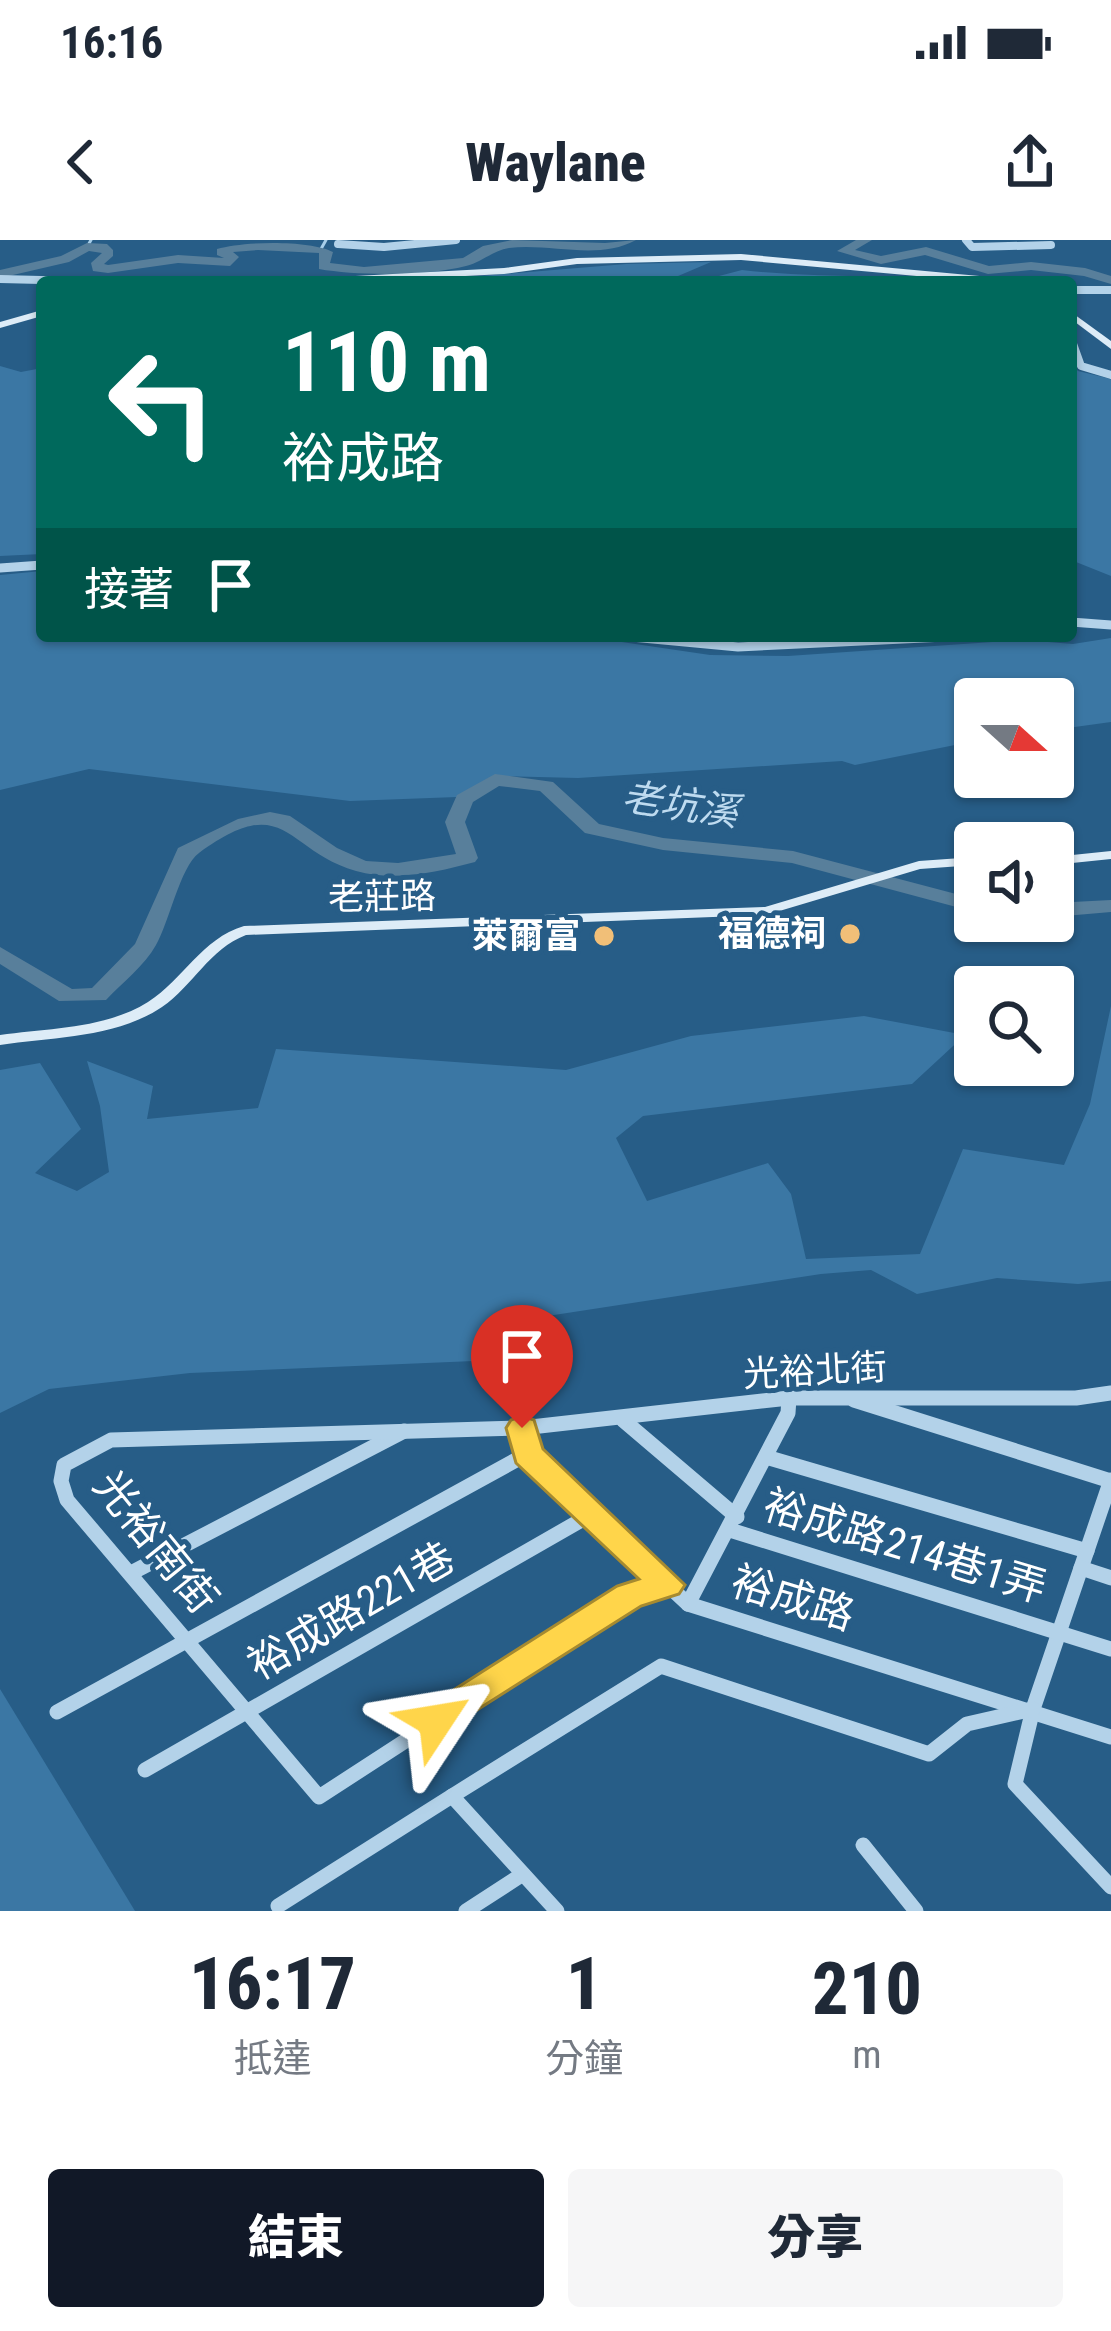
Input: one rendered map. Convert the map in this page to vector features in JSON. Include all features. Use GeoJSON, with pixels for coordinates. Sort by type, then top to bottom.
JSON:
{"type":"FeatureCollection","features":[{"type":"Feature","properties":{"kind":"street"},"geometry":{"type":"LineString","coordinates":[[338,244],[384,247],[456,240]]}},
{"type":"Feature","properties":{"kind":"street"},"geometry":{"type":"LineString","coordinates":[[969,243],[1048,242]]}},
{"type":"Feature","properties":{"kind":"street"},"geometry":{"type":"LineString","coordinates":[[1009,243],[1019,254]]}},
{"type":"Feature","properties":{"kind":"street"},"geometry":{"type":"LineString","coordinates":[[411,276],[577,261],[741,257],[947,276]]}},
{"type":"Feature","properties":{"kind":"street"},"geometry":{"type":"LineString","coordinates":[[0,279],[36,280]]}},
{"type":"Feature","properties":{"kind":"street"},"geometry":{"type":"LineString","coordinates":[[1077,290],[1111,290]]}},
{"type":"Feature","properties":{"kind":"street"},"geometry":{"type":"LineString","coordinates":[[0,325],[36,315]]}},
{"type":"Feature","properties":{"kind":"street"},"geometry":{"type":"LineString","coordinates":[[1077,320],[1111,346]]}},
{"type":"Feature","properties":{"kind":"street"},"geometry":{"type":"LineString","coordinates":[[1077,355],[1081,366],[1111,375]]}},
{"type":"Feature","properties":{"kind":"street"},"geometry":{"type":"LineString","coordinates":[[0,568],[36,565]]}},
{"type":"Feature","properties":{"kind":"street"},"geometry":{"type":"LineString","coordinates":[[1077,622],[1107,625]]}},
{"type":"Feature","properties":{"kind":"street"},"geometry":{"type":"LineString","coordinates":[[1077,631],[1107,625]]}},
{"type":"Feature","properties":{"kind":"street"},"geometry":{"type":"LineString","coordinates":[[685,642],[738,647],[815,642]]}},
{"type":"Feature","properties":{"kind":"street"},"geometry":{"type":"LineString","coordinates":[[1074,859],[1111,855]]}},
{"type":"Feature","properties":{"kind":"street","name":"老莊路"},"geometry":{"type":"LineString","coordinates":[[0,1040],[136,1014],[158,1002],[222,939],[244,931],[752,912],[919,866],[954,863]]}},
{"type":"Feature","properties":{"kind":"street","name":"光裕北街"},"geometry":{"type":"LineString","coordinates":[[522,1428],[789,1398],[1076,1398],[1111,1393]]}},
{"type":"Feature","properties":{"kind":"street"},"geometry":{"type":"LineString","coordinates":[[842,1396],[1111,1480],[1106,1507],[1033,1708],[1015,1784],[1111,1886]]}},
{"type":"Feature","properties":{"kind":"street"},"geometry":{"type":"LineString","coordinates":[[688,1604],[788,1413],[789,1398]]}},
{"type":"Feature","properties":{"kind":"street"},"geometry":{"type":"LineString","coordinates":[[622,1420],[733,1524]]}},
{"type":"Feature","properties":{"kind":"street"},"geometry":{"type":"LineString","coordinates":[[133,1572],[410,1428]]}},
{"type":"Feature","properties":{"kind":"street"},"geometry":{"type":"LineString","coordinates":[[57,1712],[527,1454],[522,1428]]}},
{"type":"Feature","properties":{"kind":"street","name":"光裕南街"},"geometry":{"type":"LineString","coordinates":[[522,1428],[111,1440],[64,1465],[61,1481],[67,1500],[133,1572],[319,1797],[630,1595],[667,1585]]}},
{"type":"Feature","properties":{"kind":"street","name":"裕成路"},"geometry":{"type":"LineString","coordinates":[[527,1454],[688,1604],[1033,1708],[1111,1737]]}},
{"type":"Feature","properties":{"kind":"street"},"geometry":{"type":"LineString","coordinates":[[766,1457],[1084,1560],[1111,1577]]}},
{"type":"Feature","properties":{"kind":"street","name":"裕成路221巷"},"geometry":{"type":"LineString","coordinates":[[145,1770],[592,1514]]}},
{"type":"Feature","properties":{"kind":"street","name":"裕成路214巷1弄"},"geometry":{"type":"LineString","coordinates":[[733,1524],[1111,1649]]}},
{"type":"Feature","properties":{"kind":"street"},"geometry":{"type":"LineString","coordinates":[[278,1906],[662,1666],[929,1754],[967,1724],[1033,1708]]}},
{"type":"Feature","properties":{"kind":"street"},"geometry":{"type":"LineString","coordinates":[[452,1796],[557,1911]]}},
{"type":"Feature","properties":{"kind":"street"},"geometry":{"type":"LineString","coordinates":[[862,1845],[916,1911]]}},
{"type":"Feature","properties":{"kind":"street"},"geometry":{"type":"LineString","coordinates":[[466,1911],[523,1874]]}},
{"type":"Feature","properties":{"kind":"shaded area"},"geometry":{"type":"Polygon","coordinates":[[[711,262],[678,276],[481,276],[711,262]]]}},
{"type":"Feature","properties":{"kind":"shaded area"},"geometry":{"type":"Polygon","coordinates":[[[742,270],[847,276],[719,276],[742,270]]]}},
{"type":"Feature","properties":{"kind":"shaded area"},"geometry":{"type":"Polygon","coordinates":[[[0,366],[21,372],[36,369],[36,554],[0,556],[0,366]]]}},
{"type":"Feature","properties":{"kind":"shaded area"},"geometry":{"type":"Polygon","coordinates":[[[1077,370],[1111,379],[1111,576],[1077,562],[1077,370]]]}},
{"type":"Feature","properties":{"kind":"shaded area"},"geometry":{"type":"Polygon","coordinates":[[[36,572],[36,642],[622,642],[710,655],[788,656],[994,642],[1073,644],[1111,638],[1111,722],[1074,727],[1074,678],[954,678],[954,745],[855,765],[842,761],[578,778],[494,776],[457,797],[350,801],[89,769],[0,790],[0,575],[36,572]]]}},
{"type":"Feature","properties":{"kind":"shaded area"},"geometry":{"type":"Polygon","coordinates":[[[1111,1006],[1111,1281],[1078,1284],[997,1278],[917,1294],[871,1270],[821,1274],[515,1321],[474,1361],[190,1373],[49,1389],[0,1413],[0,1070],[40,1063],[81,1129],[35,1173],[77,1191],[109,1172],[100,1106],[87,1061],[153,1086],[147,1119],[258,1108],[276,1049],[566,1070],[691,1036],[864,1016],[954,1033],[954,1045],[912,1084],[643,1116],[616,1138],[647,1201],[768,1163],[791,1194],[806,1259],[920,1254],[963,1149],[1064,1165],[1090,1104],[1111,1006]]]}},
{"type":"Feature","properties":{"kind":"shaded area"},"geometry":{"type":"Polygon","coordinates":[[[0,1689],[135,1911],[0,1911],[0,1689]]]}},
{"type":"Feature","properties":{"kind":"waterway"},"geometry":{"type":"LineString","coordinates":[[87,247],[91,240]]}},
{"type":"Feature","properties":{"kind":"waterway"},"geometry":{"type":"LineString","coordinates":[[321,249],[326,240]]}},
{"type":"Feature","properties":{"kind":"waterway"},"geometry":{"type":"LineString","coordinates":[[0,274],[65,259],[87,247],[103,247],[109,253],[97,263],[98,268],[108,269],[178,259],[230,262],[233,257],[221,252],[258,246],[321,249],[327,252],[323,266],[364,271],[466,262],[487,249],[512,244],[605,247],[630,240]]}},
{"type":"Feature","properties":{"kind":"waterway"},"geometry":{"type":"LineString","coordinates":[[866,240],[843,251],[881,260],[926,251],[988,270],[1031,266],[1111,280]]}},
{"type":"Feature","properties":{"kind":"waterway","name":"老坑溪"},"geometry":{"type":"LineString","coordinates":[[0,954],[67,996],[98,995],[145,946],[185,852],[232,828],[270,819],[289,822],[330,852],[363,866],[398,870],[451,862],[468,858],[455,822],[464,799],[495,780],[546,786],[592,829],[663,844],[793,857],[954,900]]}},
{"type":"Feature","properties":{"kind":"waterway","name":"老坑溪"},"geometry":{"type":"LineString","coordinates":[[1074,909],[1111,906]]}},
{"type":"Feature","properties":{"kind":"place","name":"福德祠"},"geometry":{"type":"Point","coordinates":[850,934]}},
{"type":"Feature","properties":{"kind":"place","name":"萊爾富"},"geometry":{"type":"Point","coordinates":[604,936]}},
{"type":"Feature","properties":{"kind":"route"},"geometry":{"type":"LineString","coordinates":[[436,1721],[630,1595],[667,1585],[527,1454],[522,1428]]}}]}
